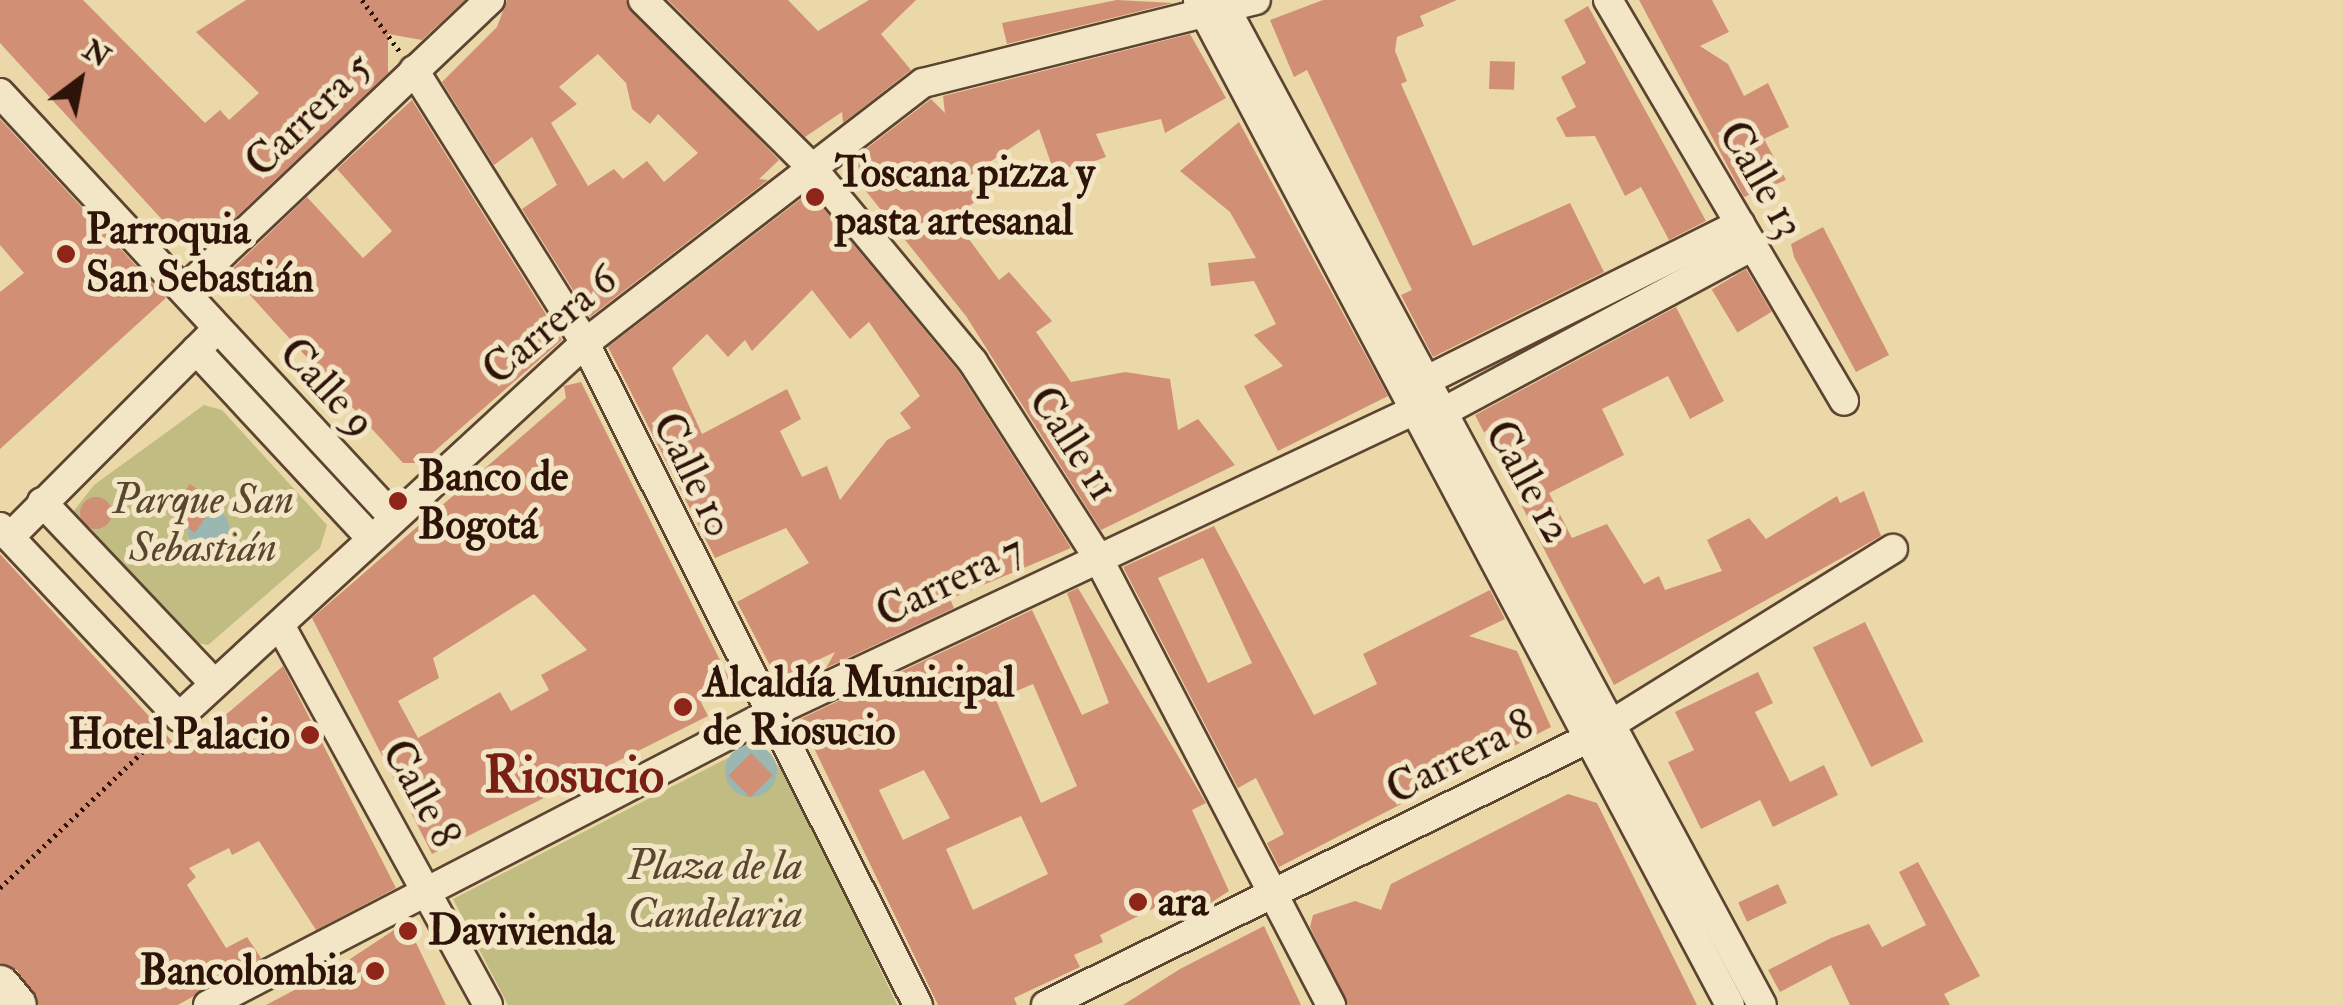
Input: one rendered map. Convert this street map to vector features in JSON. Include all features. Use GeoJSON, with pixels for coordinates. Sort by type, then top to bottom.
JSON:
{"type":"FeatureCollection","features":[{"type":"Feature","properties":{"kind":"street","name":"Carrera 5"},"geometry":{"type":"LineString","coordinates":[[184,290],[490,0]]}},
{"type":"Feature","properties":{"kind":"street","name":"Calle 11"},"geometry":{"type":"LineString","coordinates":[[642,0],[812,168],[973,362],[1096,554],[1331,1005]]}},
{"type":"Feature","properties":{"kind":"street","name":"Carrera 6"},"geometry":{"type":"LineString","coordinates":[[179,717],[280,626],[370,537],[586,343],[923,83],[1213,7],[1256,0]]}},
{"type":"Feature","properties":{"kind":"street","name":"Calle 13"},"geometry":{"type":"LineString","coordinates":[[1608,0],[1844,400]]}},
{"type":"Feature","properties":{"kind":"street","name":"Calle 12"},"geometry":{"type":"LineString","coordinates":[[1213,7],[1427,380],[1616,722],[1762,1005]]}},
{"type":"Feature","properties":{"kind":"street","name":"Calle 12"},"geometry":{"type":"LineString","coordinates":[[1213,7],[1415,410],[1730,1005]]}},
{"type":"Feature","properties":{"kind":"street","name":"Calle 10"},"geometry":{"type":"LineString","coordinates":[[414,70],[586,343],[765,716],[918,1005]]}},
{"type":"Feature","properties":{"kind":"street","name":"Calle 9"},"geometry":{"type":"LineString","coordinates":[[0,93],[393,516]]}},
{"type":"Feature","properties":{"kind":"street"},"geometry":{"type":"LineString","coordinates":[[1415,410],[1427,380],[1747,235]]}},
{"type":"Feature","properties":{"kind":"street"},"geometry":{"type":"LineString","coordinates":[[1443,412],[1747,235]]}},
{"type":"Feature","properties":{"kind":"street"},"geometry":{"type":"LineString","coordinates":[[179,717],[5,532],[42,502],[217,329]]}},
{"type":"Feature","properties":{"kind":"street","name":"Calle 9"},"geometry":{"type":"LineString","coordinates":[[196,350],[370,537]]}},
{"type":"Feature","properties":{"kind":"street","name":"Carrera 7"},"geometry":{"type":"LineString","coordinates":[[208,1005],[765,716],[1096,554],[1415,410],[1443,412]]}},
{"type":"Feature","properties":{"kind":"street"},"geometry":{"type":"LineString","coordinates":[[42,502],[214,683]]}},
{"type":"Feature","properties":{"kind":"street","name":"Carrera 8"},"geometry":{"type":"LineString","coordinates":[[1046,1005],[1589,738],[1893,549]]}},
{"type":"Feature","properties":{"kind":"street","name":"Calle 8"},"geometry":{"type":"LineString","coordinates":[[280,626],[429,889],[488,1005]]}},
{"type":"Feature","properties":{"kind":"street"},"geometry":{"type":"LineString","coordinates":[[0,985],[17,1005]]}},
{"type":"Feature","properties":{"kind":"path"},"geometry":{"type":"LineString","coordinates":[[362,0],[414,70]]}},
{"type":"Feature","properties":{"kind":"path"},"geometry":{"type":"LineString","coordinates":[[0,888],[179,717]]}},
{"type":"Feature","properties":{"kind":"green space","name":"Parque San Sebastián"},"geometry":{"type":"Polygon","coordinates":[[[204,405],[222,410],[327,525],[320,548],[208,645],[186,641],[83,537],[73,512],[94,485],[204,405]]]}},
{"type":"Feature","properties":{"kind":"green space","name":"Plaza de la Candelaria"},"geometry":{"type":"Polygon","coordinates":[[[755,744],[788,775],[897,1005],[508,1005],[453,899],[755,744]]]}},
{"type":"Feature","properties":{"kind":"water"},"geometry":{"type":"Polygon","coordinates":[[[208,507],[223,513],[229,528],[223,543],[208,549],[193,543],[187,528],[193,513],[208,507]]]}},
{"type":"Feature","properties":{"kind":"water"},"geometry":{"type":"Polygon","coordinates":[[[751,745],[769,753],[777,771],[769,789],[751,797],[733,789],[725,771],[733,753],[751,745]]]}},
{"type":"Feature","properties":{"kind":"building"},"geometry":{"type":"Polygon","coordinates":[[[0,0],[83,0],[205,123],[220,110],[229,120],[259,93],[196,32],[246,0],[465,0],[422,40],[388,34],[388,73],[218,234],[214,227],[189,249],[0,43],[0,0]]]}},
{"type":"Feature","properties":{"kind":"building"},"geometry":{"type":"Polygon","coordinates":[[[507,0],[626,0],[779,160],[759,179],[768,180],[590,317],[522,209],[557,185],[532,137],[494,165],[442,82],[497,27],[507,0]],[[598,54],[559,87],[577,104],[551,123],[588,186],[614,169],[623,179],[647,161],[664,182],[698,153],[658,114],[650,124],[632,109],[626,83],[598,54]]]}},
{"type":"Feature","properties":{"kind":"building"},"geometry":{"type":"Polygon","coordinates":[[[668,0],[788,0],[818,31],[869,0],[916,0],[881,34],[911,70],[843,123],[842,112],[805,137],[668,0]]]}},
{"type":"Feature","properties":{"kind":"building"},"geometry":{"type":"Polygon","coordinates":[[[1117,0],[1173,3],[1007,44],[1002,23],[1117,0]]]}},
{"type":"Feature","properties":{"kind":"building"},"geometry":{"type":"Polygon","coordinates":[[[1323,0],[1457,0],[1420,16],[1424,26],[1397,37],[1395,51],[1407,81],[1401,84],[1473,246],[1570,203],[1604,272],[1433,357],[1401,295],[1412,290],[1307,70],[1294,77],[1270,20],[1323,0]]]}},
{"type":"Feature","properties":{"kind":"building"},"geometry":{"type":"Polygon","coordinates":[[[1639,0],[1712,0],[1729,32],[1700,46],[1728,64],[1744,96],[1768,83],[1789,127],[1764,139],[1786,180],[1744,197],[1639,0]]]}},
{"type":"Feature","properties":{"kind":"building"},"geometry":{"type":"Polygon","coordinates":[[[1588,6],[1706,221],[1669,240],[1641,187],[1625,196],[1595,136],[1566,137],[1556,118],[1576,107],[1561,77],[1586,63],[1564,20],[1588,6]]]}},
{"type":"Feature","properties":{"kind":"building"},"geometry":{"type":"Polygon","coordinates":[[[1190,34],[1226,98],[1165,133],[1161,119],[1096,134],[1106,157],[1081,166],[1053,169],[1039,129],[963,180],[979,199],[969,206],[976,216],[960,227],[999,280],[1009,272],[1052,321],[1036,332],[1071,382],[1125,372],[1170,379],[1178,430],[1198,419],[1235,465],[1101,530],[966,316],[845,165],[931,99],[945,113],[943,96],[1190,34]]]}},
{"type":"Feature","properties":{"kind":"building"},"geometry":{"type":"Polygon","coordinates":[[[1490,61],[1515,62],[1514,90],[1489,89],[1490,61]]]}},
{"type":"Feature","properties":{"kind":"building"},"geometry":{"type":"Polygon","coordinates":[[[412,100],[562,340],[421,463],[403,463],[229,272],[307,197],[363,258],[392,231],[337,169],[412,100]]]}},
{"type":"Feature","properties":{"kind":"building","name":"Parroquia San Sebastián"},"geometry":{"type":"Polygon","coordinates":[[[0,119],[166,298],[0,449],[0,292],[24,273],[0,245],[0,119]]]}},
{"type":"Feature","properties":{"kind":"building"},"geometry":{"type":"Polygon","coordinates":[[[1239,122],[1388,396],[1278,451],[1244,386],[1283,366],[1254,335],[1276,324],[1254,281],[1211,286],[1208,263],[1256,258],[1230,212],[1180,171],[1239,122]]]}},
{"type":"Feature","properties":{"kind":"building"},"geometry":{"type":"Polygon","coordinates":[[[810,192],[959,372],[1071,548],[950,599],[954,608],[826,668],[835,652],[777,679],[737,602],[809,563],[786,528],[715,558],[608,347],[810,192]],[[812,290],[752,351],[745,340],[728,357],[707,334],[672,368],[702,434],[787,389],[801,419],[780,431],[802,477],[827,466],[840,500],[887,440],[911,428],[900,413],[920,396],[869,322],[850,339],[812,290]]]}},
{"type":"Feature","properties":{"kind":"building"},"geometry":{"type":"Polygon","coordinates":[[[1823,227],[1889,355],[1856,372],[1794,257],[1791,244],[1823,227]]]}},
{"type":"Feature","properties":{"kind":"building"},"geometry":{"type":"Polygon","coordinates":[[[1746,269],[1772,312],[1737,332],[1712,290],[1746,269]]]}},
{"type":"Feature","properties":{"kind":"building"},"geometry":{"type":"Polygon","coordinates":[[[1676,307],[1724,401],[1690,419],[1668,376],[1602,409],[1624,455],[1549,493],[1572,538],[1607,524],[1644,584],[1659,576],[1665,590],[1722,571],[1707,540],[1749,518],[1766,539],[1837,496],[1840,503],[1864,491],[1881,536],[1614,685],[1475,415],[1676,307]]]}},
{"type":"Feature","properties":{"kind":"building"},"geometry":{"type":"Polygon","coordinates":[[[581,382],[732,684],[701,702],[708,716],[432,854],[312,618],[566,398],[564,386],[581,382]],[[534,594],[433,658],[439,678],[398,701],[418,738],[500,692],[511,711],[549,690],[541,675],[587,650],[534,594]]]}},
{"type":"Feature","properties":{"kind":"building"},"geometry":{"type":"Polygon","coordinates":[[[190,484],[216,502],[195,533],[169,514],[190,484]]]}},
{"type":"Feature","properties":{"kind":"building"},"geometry":{"type":"Polygon","coordinates":[[[96,497],[107,502],[112,513],[107,524],[96,529],[85,524],[80,513],[85,502],[96,497]]]}},
{"type":"Feature","properties":{"kind":"building"},"geometry":{"type":"Polygon","coordinates":[[[1214,526],[1314,715],[1377,684],[1363,654],[1490,590],[1505,619],[1469,636],[1517,651],[1551,727],[1279,867],[1267,843],[1284,834],[1256,778],[1238,788],[1123,567],[1214,526]],[[1203,558],[1158,578],[1208,683],[1252,663],[1203,558]]]}},
{"type":"Feature","properties":{"kind":"building"},"geometry":{"type":"Polygon","coordinates":[[[0,554],[182,752],[283,666],[396,888],[316,930],[259,841],[232,855],[229,848],[189,868],[196,877],[187,885],[226,948],[247,937],[261,958],[178,1005],[39,1005],[17,970],[0,963],[0,554]]]}},
{"type":"Feature","properties":{"kind":"building"},"geometry":{"type":"Polygon","coordinates":[[[1078,588],[1206,803],[1192,810],[1229,891],[1198,911],[1189,891],[1100,935],[1103,942],[1074,955],[1080,967],[1014,998],[1017,1005],[938,1005],[800,719],[1032,610],[1082,715],[1109,703],[1067,593],[1078,588]],[[1033,684],[996,700],[1041,803],[1077,786],[1033,684]],[[924,770],[879,790],[903,840],[950,818],[924,770]],[[1021,816],[946,849],[973,910],[1048,874],[1021,816]]]}},
{"type":"Feature","properties":{"kind":"building"},"geometry":{"type":"Polygon","coordinates":[[[1865,622],[1923,742],[1871,767],[1813,647],[1865,622]]]}},
{"type":"Feature","properties":{"kind":"building"},"geometry":{"type":"Polygon","coordinates":[[[1758,672],[1773,703],[1755,712],[1790,782],[1824,765],[1838,795],[1773,827],[1760,800],[1701,829],[1668,762],[1694,750],[1675,712],[1758,672]]]}},
{"type":"Feature","properties":{"kind":"building"},"geometry":{"type":"Polygon","coordinates":[[[751,753],[773,775],[750,798],[728,776],[751,753]]]}},
{"type":"Feature","properties":{"kind":"building"},"geometry":{"type":"Polygon","coordinates":[[[1568,794],[1597,803],[1697,1005],[1348,1005],[1310,927],[1313,915],[1355,901],[1381,910],[1391,884],[1568,794]]]}},
{"type":"Feature","properties":{"kind":"building"},"geometry":{"type":"Polygon","coordinates":[[[1918,862],[1980,976],[1944,994],[1950,1005],[1850,1005],[1831,965],[1780,992],[1768,970],[1831,938],[1869,924],[1882,947],[1926,925],[1899,872],[1918,862]]]}},
{"type":"Feature","properties":{"kind":"building"},"geometry":{"type":"Polygon","coordinates":[[[1778,884],[1787,903],[1747,922],[1738,903],[1778,884]]]}},
{"type":"Feature","properties":{"kind":"building"},"geometry":{"type":"Polygon","coordinates":[[[406,922],[446,1005],[266,1005],[338,967],[406,922]]]}},
{"type":"Feature","properties":{"kind":"building"},"geometry":{"type":"Polygon","coordinates":[[[1264,926],[1301,1005],[1123,1005],[1180,969],[1264,926]]]}},
{"type":"Feature","properties":{"kind":"place","name":"Toscana pizza y pasta artesanal"},"geometry":{"type":"Point","coordinates":[815,197]}},
{"type":"Feature","properties":{"kind":"place","name":"Parroquia San Sebastián"},"geometry":{"type":"Point","coordinates":[66,254]}},
{"type":"Feature","properties":{"kind":"place","name":"Banco de Bogotá"},"geometry":{"type":"Point","coordinates":[398,501]}},
{"type":"Feature","properties":{"kind":"place","name":"Alcaldía Municipal de Riosucio"},"geometry":{"type":"Point","coordinates":[683,707]}},
{"type":"Feature","properties":{"kind":"place","name":"Hotel Palacio"},"geometry":{"type":"Point","coordinates":[310,735]}},
{"type":"Feature","properties":{"kind":"place","name":"ara"},"geometry":{"type":"Point","coordinates":[1138,902]}},
{"type":"Feature","properties":{"kind":"place","name":"Davivienda"},"geometry":{"type":"Point","coordinates":[408,931]}},
{"type":"Feature","properties":{"kind":"place","name":"Bancolombia"},"geometry":{"type":"Point","coordinates":[375,971]}},
{"type":"Feature","properties":{"kind":"district","name":"Riosucio"},"geometry":{"type":"Point","coordinates":[574,776]}}]}
